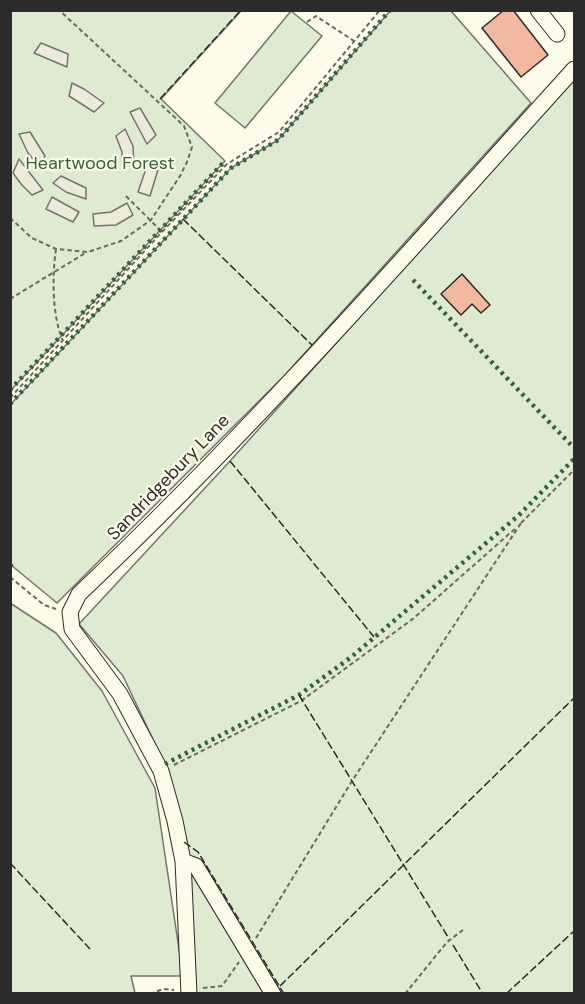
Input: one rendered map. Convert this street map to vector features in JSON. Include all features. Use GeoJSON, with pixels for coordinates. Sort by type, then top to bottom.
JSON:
{"type":"FeatureCollection","features":[{"type":"Feature","properties":{"kind":"street"},"geometry":{"type":"LineString","coordinates":[[538,10],[557,34]]}},
{"type":"Feature","properties":{"kind":"street","name":"Sandridgebury Lane"},"geometry":{"type":"LineString","coordinates":[[70,612],[79,594],[137,540],[302,369],[574,69]]}},
{"type":"Feature","properties":{"kind":"street"},"geometry":{"type":"LineString","coordinates":[[70,612],[70,621],[76,636],[120,694],[161,771],[183,861],[189,992]]}},
{"type":"Feature","properties":{"kind":"street"},"geometry":{"type":"LineString","coordinates":[[183,861],[196,866],[273,993]]}},
{"type":"Feature","properties":{"kind":"path"},"geometry":{"type":"LineString","coordinates":[[10,299],[88,252],[121,241],[151,220],[187,162],[192,147],[184,126],[59,10]]}},
{"type":"Feature","properties":{"kind":"path"},"geometry":{"type":"LineString","coordinates":[[10,398],[227,164],[279,132],[380,10]]}},
{"type":"Feature","properties":{"kind":"path"},"geometry":{"type":"LineString","coordinates":[[307,22],[316,16],[354,41]]}},
{"type":"Feature","properties":{"kind":"path"},"geometry":{"type":"LineString","coordinates":[[126,196],[162,232]]}},
{"type":"Feature","properties":{"kind":"path"},"geometry":{"type":"LineString","coordinates":[[10,218],[32,238],[56,249],[88,252]]}},
{"type":"Feature","properties":{"kind":"path"},"geometry":{"type":"LineString","coordinates":[[56,249],[53,272],[58,330],[63,341]]}},
{"type":"Feature","properties":{"kind":"path"},"geometry":{"type":"LineString","coordinates":[[161,771],[301,700],[414,618],[521,523],[574,470]]}},
{"type":"Feature","properties":{"kind":"path"},"geometry":{"type":"LineString","coordinates":[[150,993],[163,989],[189,992],[222,986],[247,951],[352,781],[521,523]]}},
{"type":"Feature","properties":{"kind":"path"},"geometry":{"type":"LineString","coordinates":[[10,577],[44,605],[70,612]]}},
{"type":"Feature","properties":{"kind":"path"},"geometry":{"type":"LineString","coordinates":[[405,993],[447,942],[463,930]]}},
{"type":"Feature","properties":{"kind":"green space","name":"Heartwood Forest"},"geometry":{"type":"Polygon","coordinates":[[[11,11],[241,11],[161,99],[225,161],[11,390],[11,11]]]}},
{"type":"Feature","properties":{"kind":"green space"},"geometry":{"type":"Polygon","coordinates":[[[291,11],[322,36],[245,128],[215,103],[291,11]]]}},
{"type":"Feature","properties":{"kind":"green space"},"geometry":{"type":"Polygon","coordinates":[[[390,11],[451,11],[531,103],[284,376],[57,603],[11,565],[11,404],[231,168],[278,140],[390,11]]]}},
{"type":"Feature","properties":{"kind":"green space"},"geometry":{"type":"Polygon","coordinates":[[[574,79],[574,993],[193,993],[167,769],[123,676],[79,624],[230,461],[574,79]]]}},
{"type":"Feature","properties":{"kind":"green space"},"geometry":{"type":"Polygon","coordinates":[[[10,603],[56,633],[102,691],[155,788],[183,976],[131,976],[135,993],[11,993],[10,603]]]}},
{"type":"Feature","properties":{"kind":"shaded area"},"geometry":{"type":"Polygon","coordinates":[[[41,43],[68,54],[67,67],[34,53],[41,43]]]}},
{"type":"Feature","properties":{"kind":"shaded area"},"geometry":{"type":"Polygon","coordinates":[[[72,83],[104,103],[94,112],[69,96],[72,83]]]}},
{"type":"Feature","properties":{"kind":"shaded area"},"geometry":{"type":"Polygon","coordinates":[[[140,108],[156,135],[147,144],[130,112],[140,108]]]}},
{"type":"Feature","properties":{"kind":"shaded area"},"geometry":{"type":"Polygon","coordinates":[[[125,129],[133,146],[134,165],[122,164],[122,152],[116,136],[125,129]]]}},
{"type":"Feature","properties":{"kind":"shaded area"},"geometry":{"type":"Polygon","coordinates":[[[30,132],[45,156],[39,166],[28,153],[19,134],[30,132]]]}},
{"type":"Feature","properties":{"kind":"shaded area"},"geometry":{"type":"Polygon","coordinates":[[[19,159],[43,190],[32,195],[21,184],[13,173],[19,159]]]}},
{"type":"Feature","properties":{"kind":"shaded area"},"geometry":{"type":"Polygon","coordinates":[[[149,160],[160,163],[150,196],[138,192],[149,160]]]}},
{"type":"Feature","properties":{"kind":"shaded area"},"geometry":{"type":"Polygon","coordinates":[[[61,176],[86,188],[86,199],[66,192],[53,183],[61,176]]]}},
{"type":"Feature","properties":{"kind":"shaded area"},"geometry":{"type":"Polygon","coordinates":[[[52,197],[79,212],[73,222],[46,209],[52,197]]]}},
{"type":"Feature","properties":{"kind":"shaded area"},"geometry":{"type":"Polygon","coordinates":[[[127,203],[133,215],[116,225],[94,226],[93,214],[111,212],[127,203]]]}},
{"type":"Feature","properties":{"kind":"building"},"geometry":{"type":"Polygon","coordinates":[[[504,10],[513,10],[548,55],[521,77],[482,28],[504,10]]]}},
{"type":"Feature","properties":{"kind":"building"},"geometry":{"type":"Polygon","coordinates":[[[462,274],[490,305],[481,313],[472,304],[461,315],[441,294],[462,274]]]}},
{"type":"Feature","properties":{"kind":"hedge"},"geometry":{"type":"LineString","coordinates":[[10,404],[231,168],[278,140],[390,10]]}},
{"type":"Feature","properties":{"kind":"hedge"},"geometry":{"type":"LineString","coordinates":[[10,390],[225,161]]}},
{"type":"Feature","properties":{"kind":"hedge"},"geometry":{"type":"LineString","coordinates":[[413,280],[574,448]]}},
{"type":"Feature","properties":{"kind":"hedge"},"geometry":{"type":"LineString","coordinates":[[165,764],[299,695],[350,658],[518,516],[574,459]]}},
{"type":"Feature","properties":{"kind":"hedge"},"geometry":{"type":"LineString","coordinates":[[10,565],[14,568]]}},
{"type":"Feature","properties":{"kind":"fence"},"geometry":{"type":"LineString","coordinates":[[160,99],[241,10]]}},
{"type":"Feature","properties":{"kind":"fence"},"geometry":{"type":"LineString","coordinates":[[183,219],[312,345]]}},
{"type":"Feature","properties":{"kind":"fence"},"geometry":{"type":"LineString","coordinates":[[230,461],[374,637]]}},
{"type":"Feature","properties":{"kind":"fence"},"geometry":{"type":"LineString","coordinates":[[299,695],[448,937]]}},
{"type":"Feature","properties":{"kind":"fence"},"geometry":{"type":"LineString","coordinates":[[280,986],[574,698]]}},
{"type":"Feature","properties":{"kind":"fence"},"geometry":{"type":"LineString","coordinates":[[184,842],[198,852],[284,994]]}},
{"type":"Feature","properties":{"kind":"fence"},"geometry":{"type":"LineString","coordinates":[[10,863],[90,949]]}},
{"type":"Feature","properties":{"kind":"fence"},"geometry":{"type":"LineString","coordinates":[[506,994],[574,931]]}},
{"type":"Feature","properties":{"kind":"fence"},"geometry":{"type":"LineString","coordinates":[[453,945],[483,994]]}}]}
